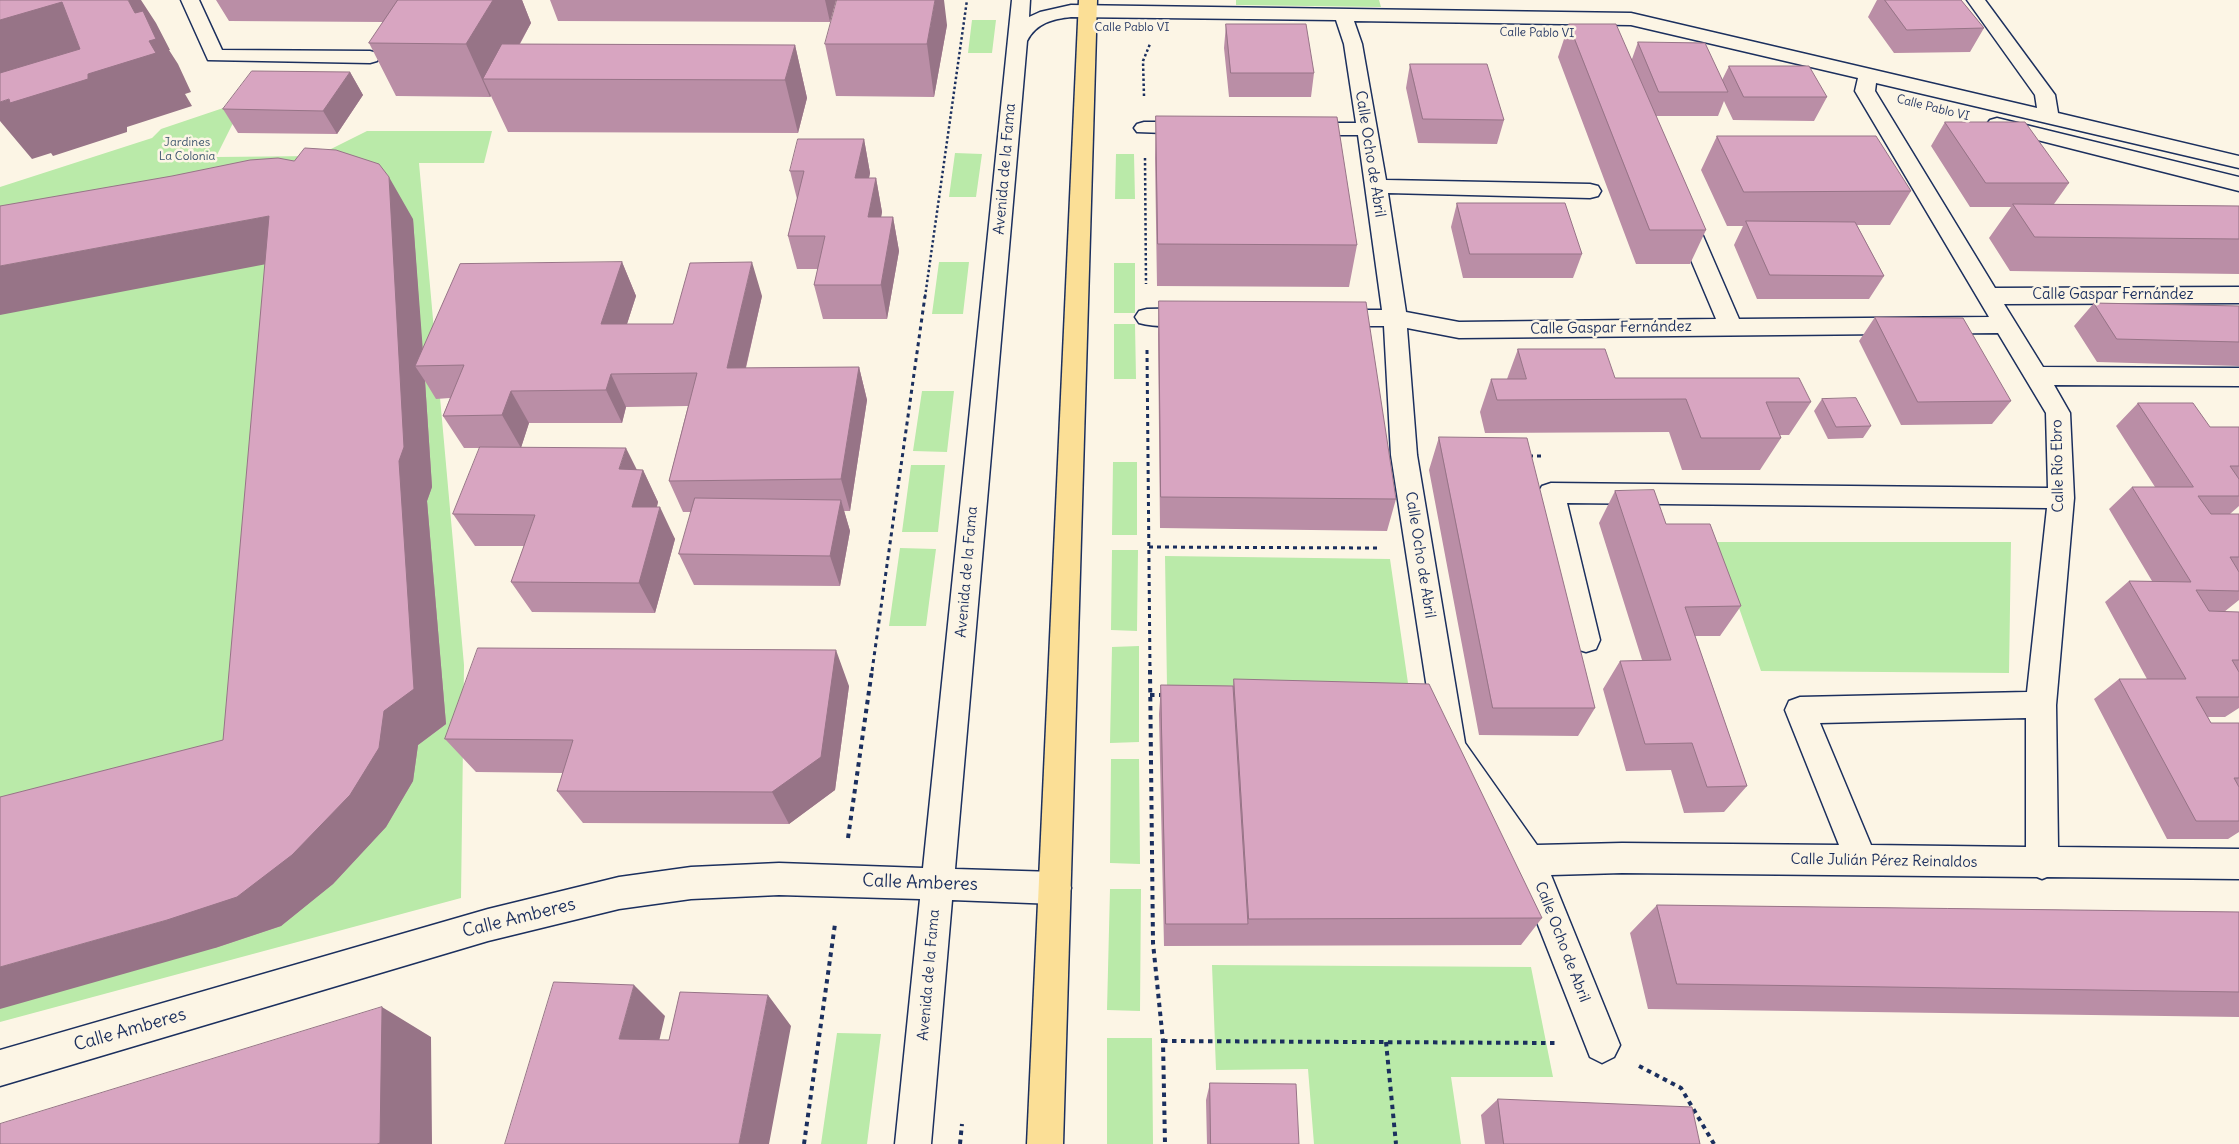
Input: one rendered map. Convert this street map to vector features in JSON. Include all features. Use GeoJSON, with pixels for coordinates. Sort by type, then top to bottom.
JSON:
{"type":"FeatureCollection","features":[{"type":"Feature","properties":{"kind":"main road"},"geometry":{"type":"LineString","coordinates":[[1045,1144],[1088,13]]}},
{"type":"Feature","properties":{"kind":"street"},"geometry":{"type":"LineString","coordinates":[[190,0],[215,56],[370,57]]}},
{"type":"Feature","properties":{"kind":"street","name":"Avenida de la Fama"},"geometry":{"type":"LineString","coordinates":[[913,1144],[1021,0]]}},
{"type":"Feature","properties":{"kind":"street"},"geometry":{"type":"LineString","coordinates":[[1029,0],[1051,14]]}},
{"type":"Feature","properties":{"kind":"street"},"geometry":{"type":"LineString","coordinates":[[1029,0],[1088,13]]}},
{"type":"Feature","properties":{"kind":"street"},"geometry":{"type":"LineString","coordinates":[[1976,0],[2045,95],[2048,117],[2096,148]]}},
{"type":"Feature","properties":{"kind":"street"},"geometry":{"type":"LineString","coordinates":[[1017,41],[1024,27],[1038,18],[1051,14],[1088,13]]}},
{"type":"Feature","properties":{"kind":"street","name":"Calle Pablo VI"},"geometry":{"type":"LineString","coordinates":[[1088,13],[1157,28],[1346,22]]}},
{"type":"Feature","properties":{"kind":"street","name":"Calle Pablo VI"},"geometry":{"type":"LineString","coordinates":[[1088,13],[1633,35],[2048,117],[2239,162]]}},
{"type":"Feature","properties":{"kind":"street","name":"Calle Ocho de Abril"},"geometry":{"type":"LineString","coordinates":[[1346,22],[1376,186],[1395,318],[1404,456],[1452,747],[1529,860],[1602,1045]]}},
{"type":"Feature","properties":{"kind":"street","name":"Calle Pablo VI"},"geometry":{"type":"LineString","coordinates":[[1866,82],[2096,148],[2239,184]]}},
{"type":"Feature","properties":{"kind":"street","name":"Calle Río Ebro"},"geometry":{"type":"LineString","coordinates":[[1866,82],[1988,296],[2058,413],[2061,498],[2041,705],[2042,864]]}},
{"type":"Feature","properties":{"kind":"street"},"geometry":{"type":"LineString","coordinates":[[1144,128],[1212,128]]}},
{"type":"Feature","properties":{"kind":"street"},"geometry":{"type":"LineString","coordinates":[[1277,129],[1367,130]]}},
{"type":"Feature","properties":{"kind":"street"},"geometry":{"type":"LineString","coordinates":[[1376,186],[1590,191]]}},
{"type":"Feature","properties":{"kind":"street"},"geometry":{"type":"LineString","coordinates":[[1676,199],[1731,327]]}},
{"type":"Feature","properties":{"kind":"street","name":"Calle Gaspar Fernández"},"geometry":{"type":"LineString","coordinates":[[1988,296],[2239,295]]}},
{"type":"Feature","properties":{"kind":"street"},"geometry":{"type":"LineString","coordinates":[[1147,317],[1218,316]]}},
{"type":"Feature","properties":{"kind":"street","name":"Calle Gaspar Fernández"},"geometry":{"type":"LineString","coordinates":[[1306,317],[1395,318],[1459,330],[2005,325]]}},
{"type":"Feature","properties":{"kind":"street"},"geometry":{"type":"LineString","coordinates":[[2035,376],[2239,377]]}},
{"type":"Feature","properties":{"kind":"street"},"geometry":{"type":"LineString","coordinates":[[1586,640],[1551,493],[2061,498]]}},
{"type":"Feature","properties":{"kind":"street"},"geometry":{"type":"LineString","coordinates":[[1862,861],[1800,710],[2041,705]]}},
{"type":"Feature","properties":{"kind":"street","name":"Calle Julián Pérez Reinaldos"},"geometry":{"type":"LineString","coordinates":[[1529,860],[1622,858],[2042,864],[2239,864]]}},
{"type":"Feature","properties":{"kind":"street","name":"Calle Amberes"},"geometry":{"type":"LineString","coordinates":[[0,1068],[488,925],[619,893],[691,883],[779,879],[1055,888]]}},
{"type":"Feature","properties":{"kind":"path"},"geometry":{"type":"LineString","coordinates":[[804,1144],[967,0]]}},
{"type":"Feature","properties":{"kind":"path"},"geometry":{"type":"LineString","coordinates":[[1157,28],[1143,61],[1153,943],[1163,1041],[1165,1144]]}},
{"type":"Feature","properties":{"kind":"path"},"geometry":{"type":"LineString","coordinates":[[1523,456],[1543,456],[1551,493]]}},
{"type":"Feature","properties":{"kind":"path"},"geometry":{"type":"LineString","coordinates":[[1149,547],[1419,548]]}},
{"type":"Feature","properties":{"kind":"path"},"geometry":{"type":"LineString","coordinates":[[1150,695],[1170,696]]}},
{"type":"Feature","properties":{"kind":"path"},"geometry":{"type":"LineString","coordinates":[[1163,1041],[1546,1042],[1602,1045],[1681,1088],[1714,1144]]}},
{"type":"Feature","properties":{"kind":"path"},"geometry":{"type":"LineString","coordinates":[[1386,1042],[1396,1144]]}},
{"type":"Feature","properties":{"kind":"green space"},"geometry":{"type":"Polygon","coordinates":[[[1236,0],[1379,0],[1381,7],[1236,5],[1236,0]]]}},
{"type":"Feature","properties":{"kind":"green space"},"geometry":{"type":"Polygon","coordinates":[[[972,20],[996,20],[992,53],[968,53],[972,20]]]}},
{"type":"Feature","properties":{"kind":"green space","name":"Jardines La Colonia"},"geometry":{"type":"Polygon","coordinates":[[[244,101],[216,157],[317,156],[367,131],[492,131],[484,163],[419,163],[464,665],[461,898],[0,1022],[0,187],[152,138],[161,129],[244,101]]]}},
{"type":"Feature","properties":{"kind":"green space"},"geometry":{"type":"Polygon","coordinates":[[[955,153],[982,154],[976,197],[949,197],[955,153]]]}},
{"type":"Feature","properties":{"kind":"green space"},"geometry":{"type":"Polygon","coordinates":[[[1116,154],[1134,154],[1135,199],[1115,199],[1116,154]]]}},
{"type":"Feature","properties":{"kind":"green space"},"geometry":{"type":"Polygon","coordinates":[[[939,262],[969,262],[963,314],[932,314],[939,262]]]}},
{"type":"Feature","properties":{"kind":"green space"},"geometry":{"type":"Polygon","coordinates":[[[1114,263],[1135,263],[1135,313],[1114,313],[1114,263]]]}},
{"type":"Feature","properties":{"kind":"green space"},"geometry":{"type":"Polygon","coordinates":[[[1114,324],[1135,324],[1136,379],[1114,379],[1114,324]]]}},
{"type":"Feature","properties":{"kind":"green space"},"geometry":{"type":"Polygon","coordinates":[[[922,391],[954,391],[947,452],[913,451],[922,391]]]}},
{"type":"Feature","properties":{"kind":"green space"},"geometry":{"type":"Polygon","coordinates":[[[1113,462],[1137,462],[1137,535],[1112,535],[1113,462]]]}},
{"type":"Feature","properties":{"kind":"green space"},"geometry":{"type":"Polygon","coordinates":[[[911,465],[945,465],[938,532],[902,532],[911,465]]]}},
{"type":"Feature","properties":{"kind":"green space"},"geometry":{"type":"Polygon","coordinates":[[[1716,542],[2011,542],[2009,673],[1761,671],[1716,542]]]}},
{"type":"Feature","properties":{"kind":"green space"},"geometry":{"type":"Polygon","coordinates":[[[900,548],[936,549],[926,626],[889,626],[900,548]]]}},
{"type":"Feature","properties":{"kind":"green space"},"geometry":{"type":"Polygon","coordinates":[[[1112,550],[1138,550],[1137,631],[1111,630],[1112,550]]]}},
{"type":"Feature","properties":{"kind":"green space"},"geometry":{"type":"Polygon","coordinates":[[[1165,556],[1390,559],[1409,690],[1167,687],[1165,556]]]}},
{"type":"Feature","properties":{"kind":"green space"},"geometry":{"type":"Polygon","coordinates":[[[1139,646],[1139,742],[1110,743],[1112,647],[1139,646]]]}},
{"type":"Feature","properties":{"kind":"green space"},"geometry":{"type":"Polygon","coordinates":[[[1111,759],[1139,759],[1140,864],[1110,863],[1111,759]]]}},
{"type":"Feature","properties":{"kind":"green space"},"geometry":{"type":"Polygon","coordinates":[[[1110,889],[1141,889],[1140,1011],[1107,1010],[1110,889]]]}},
{"type":"Feature","properties":{"kind":"green space"},"geometry":{"type":"Polygon","coordinates":[[[1212,965],[1531,967],[1553,1077],[1451,1077],[1461,1144],[1314,1144],[1308,1069],[1216,1070],[1212,965]]]}},
{"type":"Feature","properties":{"kind":"green space"},"geometry":{"type":"Polygon","coordinates":[[[837,1033],[881,1034],[867,1144],[821,1144],[837,1033]]]}},
{"type":"Feature","properties":{"kind":"green space"},"geometry":{"type":"Polygon","coordinates":[[[1107,1038],[1152,1038],[1153,1144],[1107,1144],[1107,1038]]]}},
{"type":"Feature","properties":{"kind":"building"},"geometry":{"type":"Polygon","coordinates":[[[0,0],[128,0],[135,13],[143,11],[156,39],[149,41],[156,53],[88,74],[88,79],[10,103],[9,99],[0,102],[0,73],[80,49],[62,2],[0,20],[0,0]]]}},
{"type":"Feature","properties":{"kind":"building"},"geometry":{"type":"Polygon","coordinates":[[[398,0],[493,0],[466,44],[369,43],[398,0]]]}},
{"type":"Feature","properties":{"kind":"building"},"geometry":{"type":"Polygon","coordinates":[[[837,0],[935,0],[927,44],[825,44],[837,0]]]}},
{"type":"Feature","properties":{"kind":"building"},"geometry":{"type":"Polygon","coordinates":[[[1885,0],[1961,0],[1984,28],[1907,30],[1885,0]]]}},
{"type":"Feature","properties":{"kind":"building"},"geometry":{"type":"Polygon","coordinates":[[[1226,24],[1306,24],[1314,73],[1231,73],[1226,24]]]}},
{"type":"Feature","properties":{"kind":"building"},"geometry":{"type":"Polygon","coordinates":[[[1569,24],[1616,24],[1706,230],[1650,230],[1569,24]]]}},
{"type":"Feature","properties":{"kind":"building"},"geometry":{"type":"Polygon","coordinates":[[[1638,42],[1705,43],[1728,92],[1659,92],[1638,42]]]}},
{"type":"Feature","properties":{"kind":"building"},"geometry":{"type":"Polygon","coordinates":[[[502,44],[795,45],[785,80],[483,79],[502,44]]]}},
{"type":"Feature","properties":{"kind":"building"},"geometry":{"type":"Polygon","coordinates":[[[1410,64],[1487,64],[1504,120],[1423,119],[1410,64]]]}},
{"type":"Feature","properties":{"kind":"building"},"geometry":{"type":"Polygon","coordinates":[[[1729,66],[1809,66],[1827,97],[1744,97],[1729,66]]]}},
{"type":"Feature","properties":{"kind":"building"},"geometry":{"type":"Polygon","coordinates":[[[252,71],[350,72],[323,111],[223,109],[252,71]]]}},
{"type":"Feature","properties":{"kind":"building"},"geometry":{"type":"Polygon","coordinates":[[[1156,116],[1337,117],[1357,245],[1158,244],[1156,116]]]}},
{"type":"Feature","properties":{"kind":"building"},"geometry":{"type":"Polygon","coordinates":[[[1945,122],[2025,122],[2069,183],[1986,183],[1945,122]]]}},
{"type":"Feature","properties":{"kind":"building"},"geometry":{"type":"Polygon","coordinates":[[[1717,136],[1876,136],[1911,191],[1744,192],[1717,136]]]}},
{"type":"Feature","properties":{"kind":"building"},"geometry":{"type":"Polygon","coordinates":[[[798,139],[864,139],[855,178],[876,178],[868,217],[893,217],[881,285],[814,285],[825,236],[788,236],[804,171],[790,171],[798,139]]]}},
{"type":"Feature","properties":{"kind":"building"},"geometry":{"type":"Polygon","coordinates":[[[305,148],[336,150],[379,164],[389,177],[404,447],[399,461],[414,689],[384,711],[379,748],[350,795],[292,855],[237,897],[167,920],[0,967],[0,797],[223,740],[269,216],[0,266],[0,206],[172,176],[250,160],[278,158],[294,161],[305,148]]]}},
{"type":"Feature","properties":{"kind":"building"},"geometry":{"type":"Polygon","coordinates":[[[1457,203],[1565,203],[1582,254],[1470,254],[1457,203]]]}},
{"type":"Feature","properties":{"kind":"building"},"geometry":{"type":"Polygon","coordinates":[[[2013,204],[2239,206],[2239,239],[2035,237],[2013,204]]]}},
{"type":"Feature","properties":{"kind":"building"},"geometry":{"type":"Polygon","coordinates":[[[1746,221],[1855,222],[1884,276],[1770,275],[1746,221]]]}},
{"type":"Feature","properties":{"kind":"building"},"geometry":{"type":"Polygon","coordinates":[[[622,262],[601,324],[673,324],[690,263],[752,262],[727,368],[859,367],[841,479],[669,481],[697,373],[611,374],[606,390],[511,391],[502,415],[443,416],[464,365],[415,366],[460,264],[622,262]]]}},
{"type":"Feature","properties":{"kind":"building"},"geometry":{"type":"Polygon","coordinates":[[[1159,301],[1366,302],[1396,499],[1161,497],[1159,301]]]}},
{"type":"Feature","properties":{"kind":"building"},"geometry":{"type":"Polygon","coordinates":[[[2094,303],[2239,306],[2239,342],[2117,339],[2094,303]]]}},
{"type":"Feature","properties":{"kind":"building"},"geometry":{"type":"Polygon","coordinates":[[[1875,317],[1963,318],[2011,401],[1918,402],[1875,317]]]}},
{"type":"Feature","properties":{"kind":"building"},"geometry":{"type":"Polygon","coordinates":[[[1518,349],[1605,349],[1615,378],[1799,378],[1811,402],[1766,402],[1781,438],[1701,438],[1686,399],[1497,400],[1491,379],[1526,379],[1518,349]]]}},
{"type":"Feature","properties":{"kind":"building"},"geometry":{"type":"Polygon","coordinates":[[[1856,398],[1871,426],[1836,427],[1822,399],[1856,398]]]}},
{"type":"Feature","properties":{"kind":"building"},"geometry":{"type":"Polygon","coordinates":[[[2138,403],[2193,403],[2210,427],[2239,427],[2239,466],[2230,466],[2239,479],[2239,496],[2198,496],[2211,514],[2239,514],[2239,557],[2230,557],[2239,572],[2239,591],[2196,590],[2209,611],[2239,612],[2239,660],[2232,660],[2239,672],[2239,697],[2196,697],[2211,723],[2239,723],[2239,778],[2234,778],[2239,787],[2239,821],[2196,821],[2119,679],[2186,679],[2129,581],[2191,582],[2132,487],[2193,487],[2138,403]]]}},
{"type":"Feature","properties":{"kind":"building"},"geometry":{"type":"Polygon","coordinates":[[[1439,437],[1527,438],[1595,708],[1493,708],[1439,437]]]}},
{"type":"Feature","properties":{"kind":"building"},"geometry":{"type":"Polygon","coordinates":[[[480,447],[626,448],[619,469],[643,470],[632,507],[660,507],[639,583],[511,582],[535,515],[453,514],[480,447]]]}},
{"type":"Feature","properties":{"kind":"building"},"geometry":{"type":"Polygon","coordinates":[[[1654,490],[1666,524],[1710,524],[1741,606],[1685,607],[1747,786],[1707,787],[1692,743],[1645,744],[1620,661],[1671,660],[1615,491],[1654,490]]]}},
{"type":"Feature","properties":{"kind":"building"},"geometry":{"type":"Polygon","coordinates":[[[695,498],[841,500],[830,556],[679,554],[695,498]]]}},
{"type":"Feature","properties":{"kind":"building"},"geometry":{"type":"Polygon","coordinates":[[[478,648],[836,650],[821,757],[772,792],[557,791],[573,740],[445,739],[478,648]]]}},
{"type":"Feature","properties":{"kind":"building"},"geometry":{"type":"Polygon","coordinates":[[[1234,679],[1429,684],[1542,918],[1249,919],[1234,679]]]}},
{"type":"Feature","properties":{"kind":"building"},"geometry":{"type":"Polygon","coordinates":[[[1161,685],[1233,686],[1248,924],[1166,924],[1161,685]]]}},
{"type":"Feature","properties":{"kind":"building"},"geometry":{"type":"Polygon","coordinates":[[[1657,905],[2239,912],[2239,992],[1677,984],[1657,905]]]}},
{"type":"Feature","properties":{"kind":"building"},"geometry":{"type":"Polygon","coordinates":[[[554,982],[634,985],[619,1039],[669,1040],[680,992],[768,995],[739,1144],[505,1144],[554,982]]]}},
{"type":"Feature","properties":{"kind":"building"},"geometry":{"type":"Polygon","coordinates":[[[382,1007],[380,1143],[0,1144],[0,1124],[382,1007]]]}},
{"type":"Feature","properties":{"kind":"building"},"geometry":{"type":"Polygon","coordinates":[[[1210,1083],[1296,1084],[1299,1144],[1211,1144],[1210,1083]]]}},
{"type":"Feature","properties":{"kind":"building"},"geometry":{"type":"Polygon","coordinates":[[[1498,1099],[1692,1107],[1700,1144],[1504,1144],[1498,1099]]]}}]}
